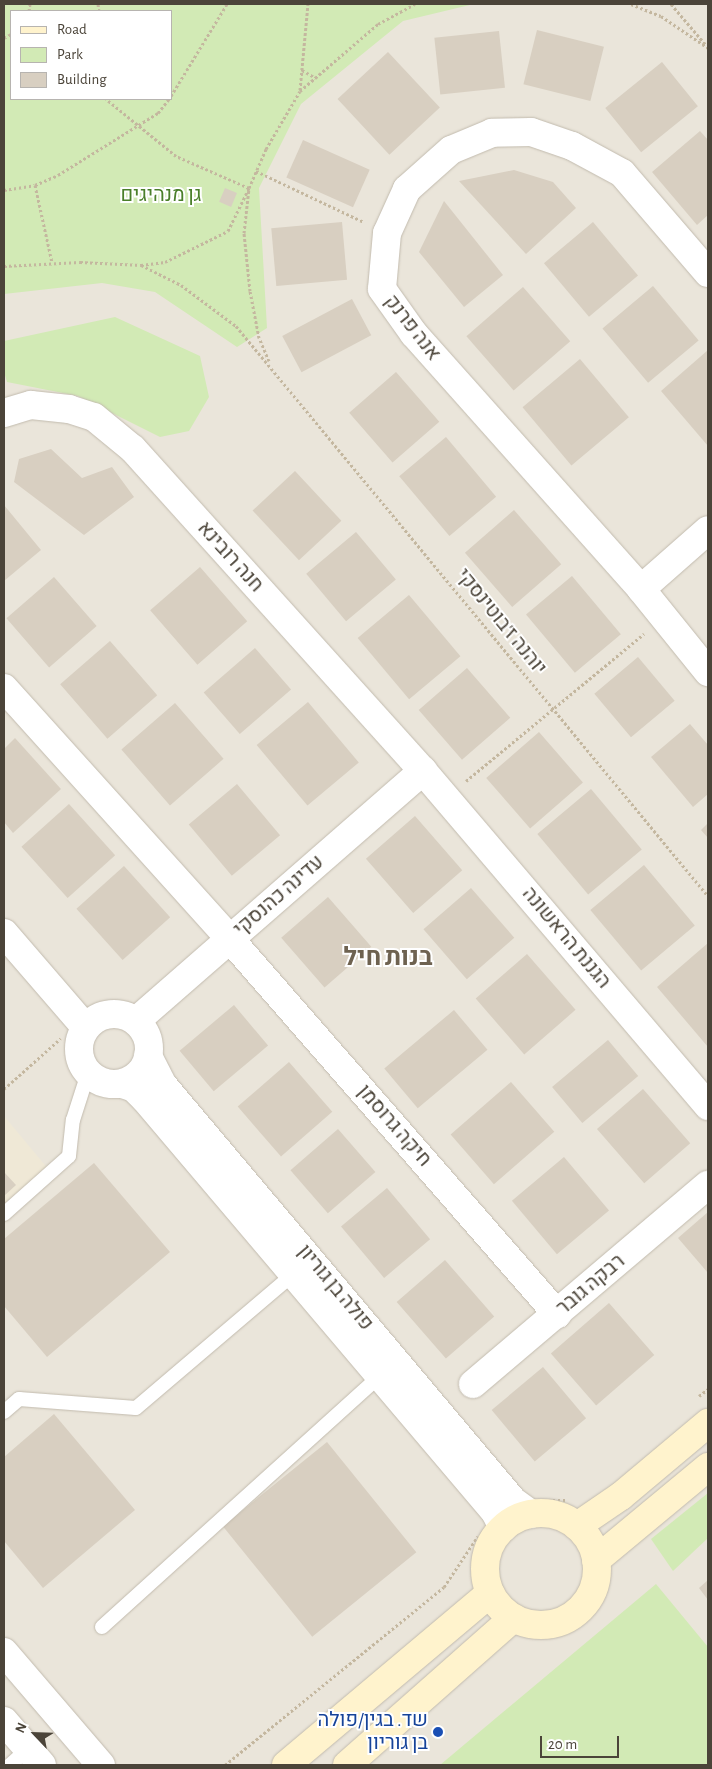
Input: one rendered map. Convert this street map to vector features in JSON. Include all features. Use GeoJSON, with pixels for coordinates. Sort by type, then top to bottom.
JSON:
{"type":"FeatureCollection","features":[{"type":"Feature","properties":{"kind":"street","name":"אנה פרנק"},"geometry":{"type":"LineString","coordinates":[[708,273],[622,173],[572,146],[531,132],[492,133],[451,150],[407,189],[387,233],[382,289],[414,334],[641,589],[708,672]]}},
{"type":"Feature","properties":{"kind":"street","name":"חנה רובינא"},"geometry":{"type":"LineString","coordinates":[[4,412],[31,405],[69,409],[94,417],[133,449],[423,771]]}},
{"type":"Feature","properties":{"kind":"street"},"geometry":{"type":"LineString","coordinates":[[641,589],[708,530]]}},
{"type":"Feature","properties":{"kind":"street"},"geometry":{"type":"LineString","coordinates":[[4,688],[230,939]]}},
{"type":"Feature","properties":{"kind":"street","name":"הגננת הראשונה"},"geometry":{"type":"LineString","coordinates":[[423,771],[708,1106]]}},
{"type":"Feature","properties":{"kind":"street","name":"עדינה כהנסקי"},"geometry":{"type":"LineString","coordinates":[[136,1021],[423,771]]}},
{"type":"Feature","properties":{"kind":"street"},"geometry":{"type":"LineString","coordinates":[[4,932],[82,1026],[79,1051],[88,1073],[98,1080],[122,1084],[139,1074],[148,1056],[147,1037],[136,1021],[115,1014],[82,1026]]}},
{"type":"Feature","properties":{"kind":"street","name":"חיקה גרוסמן"},"geometry":{"type":"LineString","coordinates":[[230,939],[557,1314]]}},
{"type":"Feature","properties":{"kind":"street","name":"פולה בן גוריון"},"geometry":{"type":"LineString","coordinates":[[148,1056],[162,1084],[302,1267]]}},
{"type":"Feature","properties":{"kind":"street","name":"פולה בן גוריון"},"geometry":{"type":"LineString","coordinates":[[122,1084],[134,1088],[145,1099],[302,1267],[510,1513]]}},
{"type":"Feature","properties":{"kind":"street","name":"רבקה גובר"},"geometry":{"type":"LineString","coordinates":[[473,1384],[708,1185]]}},
{"type":"Feature","properties":{"kind":"street"},"geometry":{"type":"LineString","coordinates":[[577,1526],[621,1496],[708,1423]]}},
{"type":"Feature","properties":{"kind":"street"},"geometry":{"type":"LineString","coordinates":[[596,1560],[708,1467]]}},
{"type":"Feature","properties":{"kind":"street"},"geometry":{"type":"LineString","coordinates":[[510,1513],[548,1513],[577,1526],[586,1536],[596,1560],[596,1578],[591,1595],[580,1609],[565,1620],[548,1625],[530,1624],[514,1618],[500,1607],[490,1593],[486,1576],[486,1559],[492,1542],[510,1513]]}},
{"type":"Feature","properties":{"kind":"street"},"geometry":{"type":"LineString","coordinates":[[286,1765],[490,1593]]}},
{"type":"Feature","properties":{"kind":"street"},"geometry":{"type":"LineString","coordinates":[[347,1765],[514,1618]]}},
{"type":"Feature","properties":{"kind":"street"},"geometry":{"type":"LineString","coordinates":[[4,1652],[101,1765]]}},
{"type":"Feature","properties":{"kind":"street"},"geometry":{"type":"LineString","coordinates":[[4,1721],[27,1760]]}},
{"type":"Feature","properties":{"kind":"lane"},"geometry":{"type":"LineString","coordinates":[[4,1214],[69,1156],[73,1120],[88,1073]]}},
{"type":"Feature","properties":{"kind":"lane"},"geometry":{"type":"LineString","coordinates":[[4,1412],[19,1398],[136,1408],[302,1267]]}},
{"type":"Feature","properties":{"kind":"lane"},"geometry":{"type":"LineString","coordinates":[[102,1627],[388,1368]]}},
{"type":"Feature","properties":{"kind":"path"},"geometry":{"type":"LineString","coordinates":[[172,94],[227,4]]}},
{"type":"Feature","properties":{"kind":"path"},"geometry":{"type":"LineString","coordinates":[[300,91],[308,4]]}},
{"type":"Feature","properties":{"kind":"path"},"geometry":{"type":"LineString","coordinates":[[4,266],[52,263],[141,265],[165,262],[228,231],[256,171],[300,91],[378,24],[415,4]]}},
{"type":"Feature","properties":{"kind":"path"},"geometry":{"type":"LineString","coordinates":[[631,4],[661,16],[708,48]]}},
{"type":"Feature","properties":{"kind":"path"},"geometry":{"type":"LineString","coordinates":[[671,4],[708,48]]}},
{"type":"Feature","properties":{"kind":"path"},"geometry":{"type":"LineString","coordinates":[[302,70],[316,78]]}},
{"type":"Feature","properties":{"kind":"path"},"geometry":{"type":"LineString","coordinates":[[107,100],[135,125],[176,156],[248,188]]}},
{"type":"Feature","properties":{"kind":"path"},"geometry":{"type":"LineString","coordinates":[[4,190],[35,185],[58,175],[135,125],[158,113],[168,100]]}},
{"type":"Feature","properties":{"kind":"path"},"geometry":{"type":"LineString","coordinates":[[256,171],[387,233]]}},
{"type":"Feature","properties":{"kind":"path"},"geometry":{"type":"LineString","coordinates":[[35,185],[52,263]]}},
{"type":"Feature","properties":{"kind":"path"},"geometry":{"type":"LineString","coordinates":[[248,188],[244,234],[250,291],[259,338],[272,366]]}},
{"type":"Feature","properties":{"kind":"path"},"geometry":{"type":"LineString","coordinates":[[141,265],[181,284],[207,302],[236,326],[272,366]]}},
{"type":"Feature","properties":{"kind":"path","name":"יוהנה ז'בוטינסקי"},"geometry":{"type":"LineString","coordinates":[[272,366],[708,896]]}},
{"type":"Feature","properties":{"kind":"path"},"geometry":{"type":"LineString","coordinates":[[446,798],[552,708],[664,618]]}},
{"type":"Feature","properties":{"kind":"path"},"geometry":{"type":"LineString","coordinates":[[4,1089],[82,1026]]}},
{"type":"Feature","properties":{"kind":"path"},"geometry":{"type":"LineString","coordinates":[[693,1401],[708,1389]]}},
{"type":"Feature","properties":{"kind":"path"},"geometry":{"type":"LineString","coordinates":[[226,1765],[444,1587],[510,1513],[571,1500]]}},
{"type":"Feature","properties":{"kind":"shaded area"},"geometry":{"type":"Polygon","coordinates":[[[4,4],[708,4],[708,1765],[4,1765],[4,4]]]}},
{"type":"Feature","properties":{"kind":"shaded area"},"geometry":{"type":"Polygon","coordinates":[[[4,1116],[49,1170],[4,1208],[4,1116]]]}},
{"type":"Feature","properties":{"kind":"green space","name":"גן מנהיגים"},"geometry":{"type":"Polygon","coordinates":[[[4,4],[474,4],[403,21],[301,104],[259,188],[267,328],[237,347],[155,292],[102,283],[4,294],[4,4]]]}},
{"type":"Feature","properties":{"kind":"green space"},"geometry":{"type":"Polygon","coordinates":[[[115,317],[200,356],[209,397],[189,431],[160,437],[78,396],[7,382],[4,372],[4,341],[115,317]]]}},
{"type":"Feature","properties":{"kind":"green space"},"geometry":{"type":"Polygon","coordinates":[[[708,1493],[708,1538],[673,1571],[651,1539],[708,1493]]]}},
{"type":"Feature","properties":{"kind":"green space"},"geometry":{"type":"Polygon","coordinates":[[[656,1584],[708,1647],[708,1765],[440,1765],[656,1584]]]}},
{"type":"Feature","properties":{"kind":"building"},"geometry":{"type":"Polygon","coordinates":[[[537,30],[604,47],[590,101],[523,84],[537,30]]]}},
{"type":"Feature","properties":{"kind":"building"},"geometry":{"type":"Polygon","coordinates":[[[499,31],[505,88],[440,94],[434,38],[499,31]]]}},
{"type":"Feature","properties":{"kind":"building"},"geometry":{"type":"Polygon","coordinates":[[[388,52],[440,108],[389,155],[338,99],[388,52]]]}},
{"type":"Feature","properties":{"kind":"building"},"geometry":{"type":"Polygon","coordinates":[[[662,62],[698,106],[641,152],[605,108],[662,62]]]}},
{"type":"Feature","properties":{"kind":"building"},"geometry":{"type":"Polygon","coordinates":[[[700,131],[708,140],[708,215],[697,225],[652,172],[700,131]]]}},
{"type":"Feature","properties":{"kind":"building"},"geometry":{"type":"Polygon","coordinates":[[[303,140],[370,170],[353,207],[286,177],[303,140]]]}},
{"type":"Feature","properties":{"kind":"building"},"geometry":{"type":"Polygon","coordinates":[[[514,170],[553,182],[576,208],[526,254],[459,181],[514,170]]]}},
{"type":"Feature","properties":{"kind":"building"},"geometry":{"type":"Polygon","coordinates":[[[225,188],[237,193],[231,207],[219,202],[225,188]]]}},
{"type":"Feature","properties":{"kind":"building"},"geometry":{"type":"Polygon","coordinates":[[[444,201],[503,275],[464,307],[419,252],[444,201]]]}},
{"type":"Feature","properties":{"kind":"building"},"geometry":{"type":"Polygon","coordinates":[[[342,222],[347,280],[276,286],[271,228],[342,222]]]}},
{"type":"Feature","properties":{"kind":"building"},"geometry":{"type":"Polygon","coordinates":[[[593,222],[638,276],[589,317],[544,263],[593,222]]]}},
{"type":"Feature","properties":{"kind":"building"},"geometry":{"type":"Polygon","coordinates":[[[653,286],[699,340],[648,383],[602,328],[653,286]]]}},
{"type":"Feature","properties":{"kind":"building"},"geometry":{"type":"Polygon","coordinates":[[[523,287],[570,341],[514,391],[466,336],[523,287]]]}},
{"type":"Feature","properties":{"kind":"building"},"geometry":{"type":"Polygon","coordinates":[[[352,299],[371,335],[301,372],[282,336],[352,299]]]}},
{"type":"Feature","properties":{"kind":"building"},"geometry":{"type":"Polygon","coordinates":[[[708,350],[708,446],[661,391],[708,350]]]}},
{"type":"Feature","properties":{"kind":"building"},"geometry":{"type":"Polygon","coordinates":[[[580,359],[629,417],[571,465],[523,407],[580,359]]]}},
{"type":"Feature","properties":{"kind":"building"},"geometry":{"type":"Polygon","coordinates":[[[396,372],[439,422],[393,462],[349,413],[396,372]]]}},
{"type":"Feature","properties":{"kind":"building"},"geometry":{"type":"Polygon","coordinates":[[[446,437],[496,497],[449,536],[399,476],[446,437]]]}},
{"type":"Feature","properties":{"kind":"building"},"geometry":{"type":"Polygon","coordinates":[[[51,449],[82,478],[112,467],[134,497],[84,535],[14,482],[19,459],[51,449]]]}},
{"type":"Feature","properties":{"kind":"building"},"geometry":{"type":"Polygon","coordinates":[[[295,471],[341,521],[299,560],[253,511],[295,471]]]}},
{"type":"Feature","properties":{"kind":"building"},"geometry":{"type":"Polygon","coordinates":[[[4,505],[41,550],[4,581],[4,505]]]}},
{"type":"Feature","properties":{"kind":"building"},"geometry":{"type":"Polygon","coordinates":[[[514,510],[561,564],[512,607],[465,553],[514,510]]]}},
{"type":"Feature","properties":{"kind":"building"},"geometry":{"type":"Polygon","coordinates":[[[356,532],[396,579],[346,621],[306,574],[356,532]]]}},
{"type":"Feature","properties":{"kind":"building"},"geometry":{"type":"Polygon","coordinates":[[[200,567],[247,621],[197,665],[150,610],[200,567]]]}},
{"type":"Feature","properties":{"kind":"building"},"geometry":{"type":"Polygon","coordinates":[[[572,576],[621,634],[575,673],[526,615],[572,576]]]}},
{"type":"Feature","properties":{"kind":"building"},"geometry":{"type":"Polygon","coordinates":[[[54,577],[97,626],[49,667],[6,618],[54,577]]]}},
{"type":"Feature","properties":{"kind":"building"},"geometry":{"type":"Polygon","coordinates":[[[409,595],[460,656],[409,699],[358,638],[409,595]]]}},
{"type":"Feature","properties":{"kind":"building"},"geometry":{"type":"Polygon","coordinates":[[[110,641],[157,695],[107,739],[60,684],[110,641]]]}},
{"type":"Feature","properties":{"kind":"building"},"geometry":{"type":"Polygon","coordinates":[[[255,648],[291,690],[240,734],[204,693],[255,648]]]}},
{"type":"Feature","properties":{"kind":"building"},"geometry":{"type":"Polygon","coordinates":[[[638,657],[675,701],[631,737],[594,694],[638,657]]]}},
{"type":"Feature","properties":{"kind":"building"},"geometry":{"type":"Polygon","coordinates":[[[467,668],[510,718],[462,760],[419,710],[467,668]]]}},
{"type":"Feature","properties":{"kind":"building"},"geometry":{"type":"Polygon","coordinates":[[[308,702],[359,763],[307,806],[257,745],[308,702]]]}},
{"type":"Feature","properties":{"kind":"building"},"geometry":{"type":"Polygon","coordinates":[[[175,703],[224,759],[170,805],[121,750],[175,703]]]}},
{"type":"Feature","properties":{"kind":"building"},"geometry":{"type":"Polygon","coordinates":[[[690,724],[708,745],[708,794],[693,807],[651,757],[690,724]]]}},
{"type":"Feature","properties":{"kind":"building"},"geometry":{"type":"Polygon","coordinates":[[[539,732],[583,783],[530,828],[486,778],[539,732]]]}},
{"type":"Feature","properties":{"kind":"building"},"geometry":{"type":"Polygon","coordinates":[[[15,738],[61,789],[13,833],[4,822],[4,749],[15,738]]]}},
{"type":"Feature","properties":{"kind":"building"},"geometry":{"type":"Polygon","coordinates":[[[237,784],[280,835],[232,876],[189,824],[237,784]]]}},
{"type":"Feature","properties":{"kind":"building"},"geometry":{"type":"Polygon","coordinates":[[[591,789],[642,850],[588,895],[537,834],[591,789]]]}},
{"type":"Feature","properties":{"kind":"building"},"geometry":{"type":"Polygon","coordinates":[[[69,804],[115,855],[68,898],[21,847],[69,804]]]}},
{"type":"Feature","properties":{"kind":"building"},"geometry":{"type":"Polygon","coordinates":[[[415,816],[462,870],[413,913],[366,859],[415,816]]]}},
{"type":"Feature","properties":{"kind":"building"},"geometry":{"type":"Polygon","coordinates":[[[708,823],[708,838],[701,830],[708,823]]]}},
{"type":"Feature","properties":{"kind":"building"},"geometry":{"type":"Polygon","coordinates":[[[644,865],[695,926],[641,971],[590,910],[644,865]]]}},
{"type":"Feature","properties":{"kind":"building"},"geometry":{"type":"Polygon","coordinates":[[[124,866],[170,917],[123,960],[76,909],[124,866]]]}},
{"type":"Feature","properties":{"kind":"building"},"geometry":{"type":"Polygon","coordinates":[[[471,888],[514,938],[467,979],[423,929],[471,888]]]}},
{"type":"Feature","properties":{"kind":"building"},"geometry":{"type":"Polygon","coordinates":[[[328,897],[371,947],[325,987],[281,938],[328,897]]]}},
{"type":"Feature","properties":{"kind":"building"},"geometry":{"type":"Polygon","coordinates":[[[708,943],[708,1047],[657,987],[708,943]]]}},
{"type":"Feature","properties":{"kind":"building"},"geometry":{"type":"Polygon","coordinates":[[[527,954],[576,1010],[524,1054],[476,999],[527,954]]]}},
{"type":"Feature","properties":{"kind":"building"},"geometry":{"type":"Polygon","coordinates":[[[234,1005],[268,1046],[214,1091],[180,1051],[234,1005]]]}},
{"type":"Feature","properties":{"kind":"building"},"geometry":{"type":"Polygon","coordinates":[[[454,1010],[487,1050],[418,1108],[384,1068],[454,1010]]]}},
{"type":"Feature","properties":{"kind":"building"},"geometry":{"type":"Polygon","coordinates":[[[608,1040],[638,1076],[582,1123],[552,1087],[608,1040]]]}},
{"type":"Feature","properties":{"kind":"building"},"geometry":{"type":"Polygon","coordinates":[[[289,1062],[332,1112],[281,1156],[238,1107],[289,1062]]]}},
{"type":"Feature","properties":{"kind":"building"},"geometry":{"type":"Polygon","coordinates":[[[511,1082],[554,1132],[494,1184],[451,1134],[511,1082]]]}},
{"type":"Feature","properties":{"kind":"building"},"geometry":{"type":"Polygon","coordinates":[[[643,1089],[690,1143],[644,1183],[597,1129],[643,1089]]]}},
{"type":"Feature","properties":{"kind":"building"},"geometry":{"type":"Polygon","coordinates":[[[338,1129],[375,1172],[328,1213],[290,1170],[338,1129]]]}},
{"type":"Feature","properties":{"kind":"building"},"geometry":{"type":"Polygon","coordinates":[[[564,1157],[609,1211],[557,1254],[512,1201],[564,1157]]]}},
{"type":"Feature","properties":{"kind":"building"},"geometry":{"type":"Polygon","coordinates":[[[94,1163],[170,1252],[47,1357],[4,1306],[4,1239],[94,1163]]]}},
{"type":"Feature","properties":{"kind":"building"},"geometry":{"type":"Polygon","coordinates":[[[4,1172],[16,1185],[4,1196],[4,1172]]]}},
{"type":"Feature","properties":{"kind":"building"},"geometry":{"type":"Polygon","coordinates":[[[387,1188],[430,1239],[384,1278],[341,1227],[387,1188]]]}},
{"type":"Feature","properties":{"kind":"building"},"geometry":{"type":"Polygon","coordinates":[[[708,1212],[708,1273],[678,1238],[708,1212]]]}},
{"type":"Feature","properties":{"kind":"building"},"geometry":{"type":"Polygon","coordinates":[[[445,1260],[494,1317],[446,1359],[397,1302],[445,1260]]]}},
{"type":"Feature","properties":{"kind":"building"},"geometry":{"type":"Polygon","coordinates":[[[609,1303],[654,1355],[596,1406],[551,1354],[609,1303]]]}},
{"type":"Feature","properties":{"kind":"building"},"geometry":{"type":"Polygon","coordinates":[[[543,1367],[586,1418],[535,1461],[492,1410],[543,1367]]]}},
{"type":"Feature","properties":{"kind":"building"},"geometry":{"type":"Polygon","coordinates":[[[54,1414],[135,1510],[43,1588],[4,1541],[4,1457],[54,1414]]]}},
{"type":"Feature","properties":{"kind":"building"},"geometry":{"type":"Polygon","coordinates":[[[327,1442],[416,1552],[312,1637],[223,1526],[327,1442]]]}},
{"type":"Feature","properties":{"kind":"building"},"geometry":{"type":"Polygon","coordinates":[[[708,1580],[708,1600],[699,1588],[708,1580]]]}},
{"type":"Feature","properties":{"kind":"place","name":"שד. בגין/פולה בן גוריון"},"geometry":{"type":"Point","coordinates":[438,1732]}},
{"type":"Feature","properties":{"kind":"district","name":"בנות חיל"},"geometry":{"type":"Point","coordinates":[388,958]}}]}
